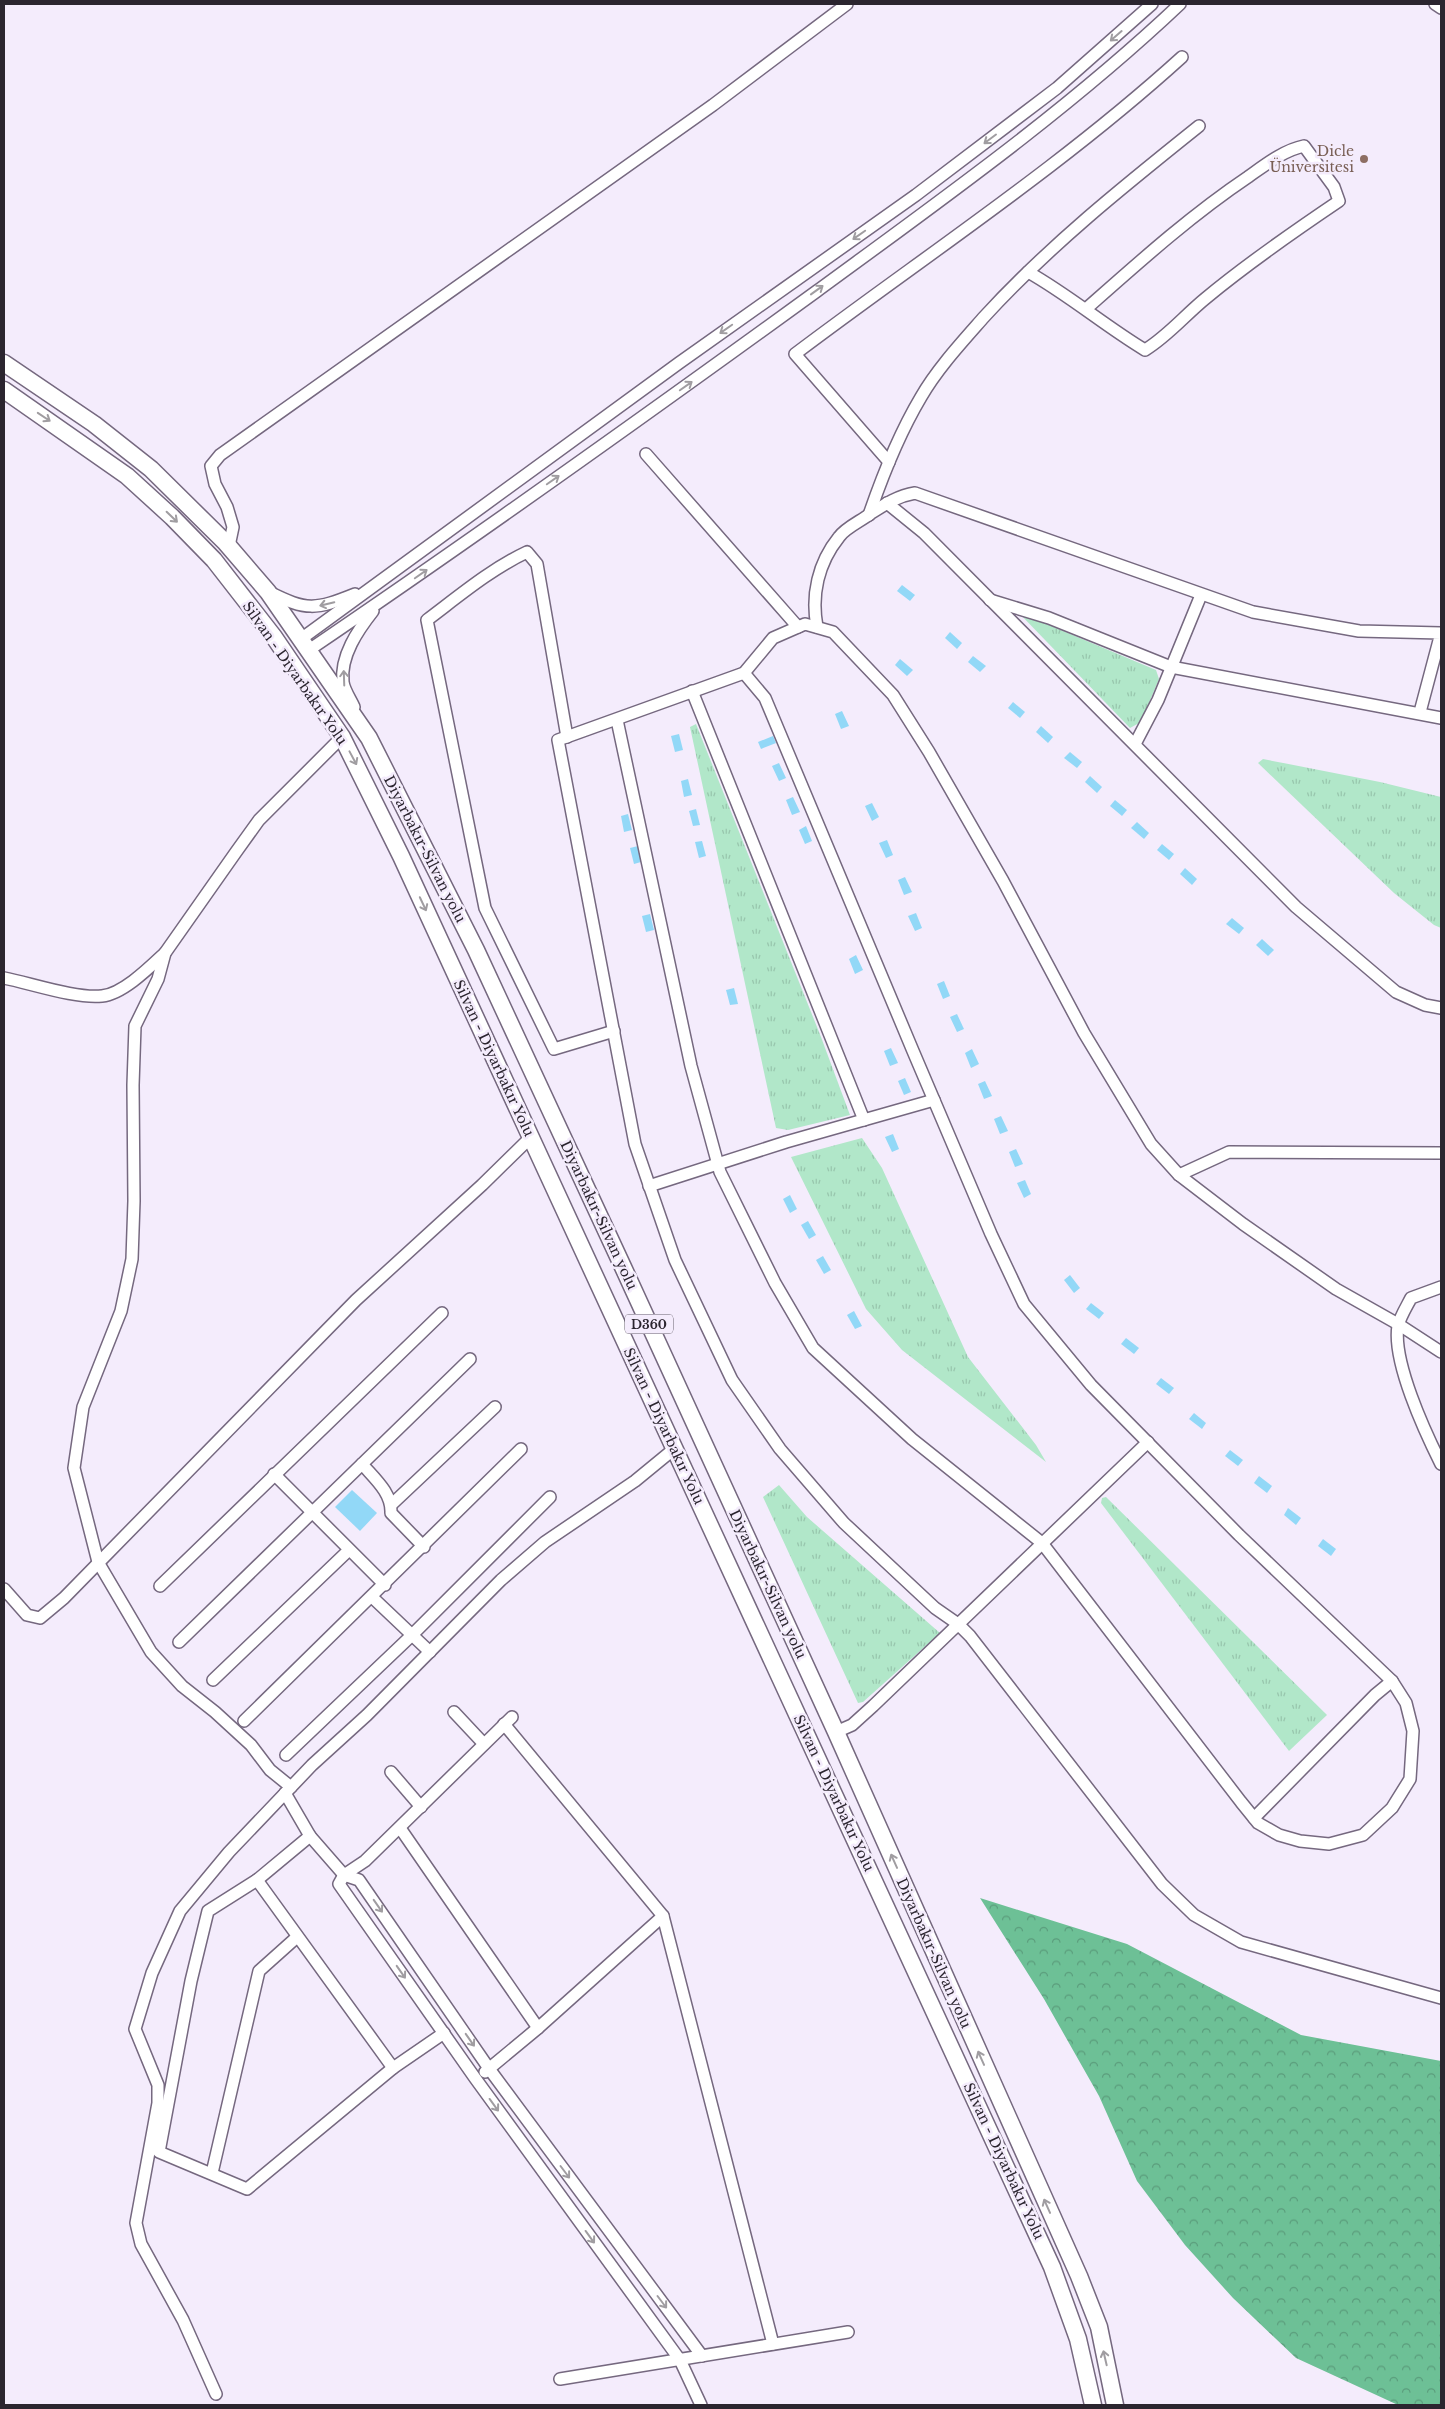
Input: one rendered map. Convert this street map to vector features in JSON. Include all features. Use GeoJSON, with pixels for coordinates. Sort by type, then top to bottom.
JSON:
{"type":"FeatureCollection","features":[{"type":"Feature","properties":{"kind":"highway","name":"Diyarbakır-Silvan yolu"},"geometry":{"type":"LineString","coordinates":[[4,363],[94,424],[151,469],[229,546],[268,592],[369,738],[476,950],[836,1732],[1078,2276],[1099,2327],[1115,2405]]}},
{"type":"Feature","properties":{"kind":"highway","name":"Silvan - Diyarbakır Yolu"},"geometry":{"type":"LineString","coordinates":[[4,390],[127,476],[192,537],[214,560],[274,637],[342,737],[376,803],[531,1137],[1052,2267],[1078,2340],[1093,2405]]}},
{"type":"Feature","properties":{"kind":"street"},"geometry":{"type":"LineString","coordinates":[[229,546],[232,526],[227,507],[215,484],[211,466],[220,455],[713,105],[845,4]]}},
{"type":"Feature","properties":{"kind":"street"},"geometry":{"type":"LineString","coordinates":[[305,644],[373,588],[678,363],[924,189],[1057,88],[1152,4]]}},
{"type":"Feature","properties":{"kind":"street"},"geometry":{"type":"LineString","coordinates":[[305,644],[380,602],[705,372],[903,228],[1064,106],[1180,4]]}},
{"type":"Feature","properties":{"kind":"street"},"geometry":{"type":"LineString","coordinates":[[1435,4],[1441,8]]}},
{"type":"Feature","properties":{"kind":"street"},"geometry":{"type":"LineString","coordinates":[[889,462],[795,354],[1044,172],[1109,121],[1182,56]]}},
{"type":"Feature","properties":{"kind":"street"},"geometry":{"type":"LineString","coordinates":[[869,515],[889,462],[921,396],[963,340],[1028,272],[1119,190],[1199,126]]}},
{"type":"Feature","properties":{"kind":"street"},"geometry":{"type":"LineString","coordinates":[[1028,272],[1056,288],[1116,333],[1145,350],[1156,343],[1205,299],[1260,255],[1339,200],[1334,187],[1304,146],[1294,148],[1268,163],[1211,202],[1086,309]]}},
{"type":"Feature","properties":{"kind":"street"},"geometry":{"type":"LineString","coordinates":[[646,454],[798,627]]}},
{"type":"Feature","properties":{"kind":"street"},"geometry":{"type":"LineString","coordinates":[[818,627],[814,607],[821,568],[839,535],[887,503],[904,495],[915,493],[1200,595],[1253,612],[1359,631],[1441,633],[1420,712]]}},
{"type":"Feature","properties":{"kind":"street"},"geometry":{"type":"LineString","coordinates":[[887,503],[924,532],[1296,907],[1396,992],[1425,1005],[1441,1008]]}},
{"type":"Feature","properties":{"kind":"street"},"geometry":{"type":"LineString","coordinates":[[567,737],[537,564],[527,552],[470,588],[427,620],[485,908],[554,1049],[614,1031]]}},
{"type":"Feature","properties":{"kind":"street"},"geometry":{"type":"LineString","coordinates":[[268,592],[294,605],[327,606],[373,588]]}},
{"type":"Feature","properties":{"kind":"street"},"geometry":{"type":"LineString","coordinates":[[1135,744],[1158,700],[1200,595]]}},
{"type":"Feature","properties":{"kind":"street"},"geometry":{"type":"LineString","coordinates":[[989,599],[1048,618],[1170,668],[1420,712],[1441,718]]}},
{"type":"Feature","properties":{"kind":"street"},"geometry":{"type":"LineString","coordinates":[[369,738],[343,683],[344,664],[349,648],[362,625],[380,602]]}},
{"type":"Feature","properties":{"kind":"street"},"geometry":{"type":"LineString","coordinates":[[1441,1352],[1398,1324],[1336,1289],[1243,1224],[1179,1175],[1151,1144],[1089,1041],[998,872],[929,752],[893,695],[833,632],[805,624],[774,638],[744,673],[558,740],[635,1144],[675,1260],[732,1380],[780,1449],[844,1523],[935,1608],[958,1624],[970,1636],[1162,1884],[1194,1915],[1241,1942],[1441,1998]]}},
{"type":"Feature","properties":{"kind":"street"},"geometry":{"type":"LineString","coordinates":[[617,720],[691,1066],[718,1163],[776,1283],[813,1348],[912,1439],[1042,1543],[1127,1652],[1188,1736],[1254,1818],[1279,1835],[1300,1841],[1329,1844],[1363,1835],[1392,1808],[1410,1779],[1413,1731],[1406,1703],[1392,1681],[1246,1541],[1081,1374],[1024,1304],[991,1234],[765,698],[744,673]]}},
{"type":"Feature","properties":{"kind":"street"},"geometry":{"type":"LineString","coordinates":[[692,692],[864,1120]]}},
{"type":"Feature","properties":{"kind":"street"},"geometry":{"type":"LineString","coordinates":[[4,978],[82,995],[104,996],[141,975],[165,953],[259,820],[342,737]]}},
{"type":"Feature","properties":{"kind":"street"},"geometry":{"type":"LineString","coordinates":[[165,953],[158,979],[136,1026],[133,1085],[134,1200],[132,1259],[121,1311],[83,1407],[74,1468],[98,1562],[151,1652],[182,1686],[250,1745],[288,1790],[310,1836],[344,1875],[360,1880],[490,2070],[702,2356]]}},
{"type":"Feature","properties":{"kind":"street"},"geometry":{"type":"LineString","coordinates":[[650,1186],[718,1163],[934,1100]]}},
{"type":"Feature","properties":{"kind":"street"},"geometry":{"type":"LineString","coordinates":[[4,1589],[27,1615],[40,1618],[64,1598],[356,1300],[482,1185],[531,1137]]}},
{"type":"Feature","properties":{"kind":"street"},"geometry":{"type":"LineString","coordinates":[[1179,1175],[1229,1152],[1441,1153]]}},
{"type":"Feature","properties":{"kind":"street"},"geometry":{"type":"LineString","coordinates":[[1441,1288],[1411,1298],[1398,1324],[1398,1338],[1404,1372],[1441,1464]]}},
{"type":"Feature","properties":{"kind":"street"},"geometry":{"type":"LineString","coordinates":[[160,1586],[442,1313]]}},
{"type":"Feature","properties":{"kind":"street"},"geometry":{"type":"LineString","coordinates":[[179,1642],[470,1359]]}},
{"type":"Feature","properties":{"kind":"street"},"geometry":{"type":"LineString","coordinates":[[392,1505],[495,1407]]}},
{"type":"Feature","properties":{"kind":"street"},"geometry":{"type":"LineString","coordinates":[[836,1732],[852,1726],[1148,1442]]}},
{"type":"Feature","properties":{"kind":"street"},"geometry":{"type":"LineString","coordinates":[[244,1721],[424,1547],[521,1449]]}},
{"type":"Feature","properties":{"kind":"street"},"geometry":{"type":"LineString","coordinates":[[216,2394],[183,2320],[141,2244],[136,2223],[158,2102],[158,2085],[135,2029],[152,1973],[180,1911],[229,1852],[288,1790],[501,1580],[545,1542],[635,1480],[674,1449]]}},
{"type":"Feature","properties":{"kind":"street"},"geometry":{"type":"LineString","coordinates":[[362,1464],[388,1494],[392,1505],[391,1513],[424,1547]]}},
{"type":"Feature","properties":{"kind":"street"},"geometry":{"type":"LineString","coordinates":[[274,1474],[385,1585]]}},
{"type":"Feature","properties":{"kind":"street"},"geometry":{"type":"LineString","coordinates":[[286,1755],[411,1636],[550,1497]]}},
{"type":"Feature","properties":{"kind":"street"},"geometry":{"type":"LineString","coordinates":[[212,1680],[349,1550]]}},
{"type":"Feature","properties":{"kind":"street"},"geometry":{"type":"LineString","coordinates":[[372,1597],[430,1652]]}},
{"type":"Feature","properties":{"kind":"street"},"geometry":{"type":"LineString","coordinates":[[1254,1818],[1375,1694],[1392,1681]]}},
{"type":"Feature","properties":{"kind":"street"},"geometry":{"type":"LineString","coordinates":[[454,1712],[484,1744]]}},
{"type":"Feature","properties":{"kind":"street"},"geometry":{"type":"LineString","coordinates":[[701,2405],[680,2360],[475,2078],[338,1884],[344,1875],[365,1861],[400,1828],[508,1721],[663,1916],[773,2344]]}},
{"type":"Feature","properties":{"kind":"street"},"geometry":{"type":"LineString","coordinates":[[391,1772],[421,1807]]}},
{"type":"Feature","properties":{"kind":"street"},"geometry":{"type":"LineString","coordinates":[[400,1828],[538,2028]]}},
{"type":"Feature","properties":{"kind":"street"},"geometry":{"type":"LineString","coordinates":[[310,1836],[258,1880],[208,1911],[191,1981],[159,2152],[247,2189],[393,2068],[444,2033]]}},
{"type":"Feature","properties":{"kind":"street"},"geometry":{"type":"LineString","coordinates":[[258,1880],[297,1937],[393,2068]]}},
{"type":"Feature","properties":{"kind":"street"},"geometry":{"type":"LineString","coordinates":[[475,2078],[490,2070],[663,1916]]}},
{"type":"Feature","properties":{"kind":"street"},"geometry":{"type":"LineString","coordinates":[[212,2173],[259,1971],[297,1937]]}},
{"type":"Feature","properties":{"kind":"street"},"geometry":{"type":"LineString","coordinates":[[560,2379],[848,2332]]}},
{"type":"Feature","properties":{"kind":"green space"},"geometry":{"type":"Polygon","coordinates":[[[1018,612],[1156,670],[1159,679],[1141,722],[1130,728],[1018,612]]]}},
{"type":"Feature","properties":{"kind":"green space"},"geometry":{"type":"Polygon","coordinates":[[[696,724],[821,1037],[850,1115],[788,1130],[776,1128],[690,727],[696,724]]]}},
{"type":"Feature","properties":{"kind":"green space"},"geometry":{"type":"Polygon","coordinates":[[[1263,759],[1380,782],[1441,797],[1441,928],[1434,925],[1394,893],[1258,763],[1263,759]]]}},
{"type":"Feature","properties":{"kind":"green space"},"geometry":{"type":"Polygon","coordinates":[[[862,1138],[882,1168],[968,1357],[1036,1445],[1046,1462],[902,1350],[866,1309],[791,1157],[862,1138]]]}},
{"type":"Feature","properties":{"kind":"green space"},"geometry":{"type":"Polygon","coordinates":[[[779,1485],[807,1517],[940,1633],[863,1702],[858,1703],[763,1497],[779,1485]]]}},
{"type":"Feature","properties":{"kind":"green space"},"geometry":{"type":"Polygon","coordinates":[[[1106,1497],[1327,1715],[1289,1751],[1101,1503],[1102,1498],[1106,1497]]]}},
{"type":"Feature","properties":{"kind":"green space"},"geometry":{"type":"Polygon","coordinates":[[[980,1898],[1127,1944],[1301,2035],[1441,2061],[1441,2405],[1398,2405],[1296,2358],[1233,2298],[1185,2245],[1137,2181],[1099,2096],[1044,1999],[980,1898]]]}},
{"type":"Feature","properties":{"kind":"water"},"geometry":{"type":"Polygon","coordinates":[[[902,585],[915,595],[910,601],[897,591],[902,585]]]}},
{"type":"Feature","properties":{"kind":"water"},"geometry":{"type":"Polygon","coordinates":[[[950,632],[962,643],[957,649],[945,638],[950,632]]]}},
{"type":"Feature","properties":{"kind":"water"},"geometry":{"type":"Polygon","coordinates":[[[973,656],[986,666],[980,672],[968,662],[973,656]]]}},
{"type":"Feature","properties":{"kind":"water"},"geometry":{"type":"Polygon","coordinates":[[[900,659],[913,670],[907,676],[895,665],[900,659]]]}},
{"type":"Feature","properties":{"kind":"water"},"geometry":{"type":"Polygon","coordinates":[[[1013,702],[1025,712],[1020,718],[1008,708],[1013,702]]]}},
{"type":"Feature","properties":{"kind":"water"},"geometry":{"type":"Polygon","coordinates":[[[842,711],[849,726],[841,729],[835,714],[842,711]]]}},
{"type":"Feature","properties":{"kind":"water"},"geometry":{"type":"Polygon","coordinates":[[[1041,726],[1053,737],[1048,743],[1036,732],[1041,726]]]}},
{"type":"Feature","properties":{"kind":"water"},"geometry":{"type":"Polygon","coordinates":[[[679,734],[683,750],[675,752],[671,736],[679,734]]]}},
{"type":"Feature","properties":{"kind":"water"},"geometry":{"type":"Polygon","coordinates":[[[773,736],[776,743],[761,749],[758,742],[773,736]]]}},
{"type":"Feature","properties":{"kind":"water"},"geometry":{"type":"Polygon","coordinates":[[[1070,752],[1082,762],[1077,768],[1064,758],[1070,752]]]}},
{"type":"Feature","properties":{"kind":"water"},"geometry":{"type":"Polygon","coordinates":[[[779,763],[786,778],[779,781],[772,766],[779,763]]]}},
{"type":"Feature","properties":{"kind":"water"},"geometry":{"type":"Polygon","coordinates":[[[1090,776],[1102,787],[1097,793],[1085,782],[1090,776]]]}},
{"type":"Feature","properties":{"kind":"water"},"geometry":{"type":"Polygon","coordinates":[[[688,779],[692,795],[684,797],[681,781],[688,779]]]}},
{"type":"Feature","properties":{"kind":"water"},"geometry":{"type":"Polygon","coordinates":[[[793,797],[800,812],[792,815],[786,800],[793,797]]]}},
{"type":"Feature","properties":{"kind":"water"},"geometry":{"type":"Polygon","coordinates":[[[1115,800],[1127,810],[1122,816],[1110,806],[1115,800]]]}},
{"type":"Feature","properties":{"kind":"water"},"geometry":{"type":"Polygon","coordinates":[[[872,803],[879,817],[872,821],[865,806],[872,803]]]}},
{"type":"Feature","properties":{"kind":"water"},"geometry":{"type":"Polygon","coordinates":[[[696,809],[700,825],[693,826],[689,811],[696,809]]]}},
{"type":"Feature","properties":{"kind":"water"},"geometry":{"type":"Polygon","coordinates":[[[628,814],[632,830],[624,832],[621,816],[628,814]]]}},
{"type":"Feature","properties":{"kind":"water"},"geometry":{"type":"Polygon","coordinates":[[[1137,822],[1149,833],[1144,839],[1131,828],[1137,822]]]}},
{"type":"Feature","properties":{"kind":"water"},"geometry":{"type":"Polygon","coordinates":[[[806,826],[812,841],[805,844],[799,830],[806,826]]]}},
{"type":"Feature","properties":{"kind":"water"},"geometry":{"type":"Polygon","coordinates":[[[887,840],[893,855],[886,858],[879,843],[887,840]]]}},
{"type":"Feature","properties":{"kind":"water"},"geometry":{"type":"Polygon","coordinates":[[[702,841],[706,856],[699,858],[695,842],[702,841]]]}},
{"type":"Feature","properties":{"kind":"water"},"geometry":{"type":"Polygon","coordinates":[[[1162,844],[1174,854],[1169,860],[1157,850],[1162,844]]]}},
{"type":"Feature","properties":{"kind":"water"},"geometry":{"type":"Polygon","coordinates":[[[638,846],[641,862],[634,864],[630,848],[638,846]]]}},
{"type":"Feature","properties":{"kind":"water"},"geometry":{"type":"Polygon","coordinates":[[[1185,868],[1197,879],[1192,885],[1180,874],[1185,868]]]}},
{"type":"Feature","properties":{"kind":"water"},"geometry":{"type":"Polygon","coordinates":[[[905,877],[912,892],[904,895],[898,880],[905,877]]]}},
{"type":"Feature","properties":{"kind":"water"},"geometry":{"type":"Polygon","coordinates":[[[916,913],[922,928],[915,931],[908,916],[916,913]]]}},
{"type":"Feature","properties":{"kind":"water"},"geometry":{"type":"Polygon","coordinates":[[[650,914],[654,930],[646,932],[642,916],[650,914]]]}},
{"type":"Feature","properties":{"kind":"water"},"geometry":{"type":"Polygon","coordinates":[[[1232,918],[1244,928],[1239,934],[1226,924],[1232,918]]]}},
{"type":"Feature","properties":{"kind":"water"},"geometry":{"type":"Polygon","coordinates":[[[1262,939],[1274,950],[1268,956],[1256,945],[1262,939]]]}},
{"type":"Feature","properties":{"kind":"water"},"geometry":{"type":"Polygon","coordinates":[[[856,955],[863,970],[855,974],[849,959],[856,955]]]}},
{"type":"Feature","properties":{"kind":"water"},"geometry":{"type":"Polygon","coordinates":[[[944,981],[950,996],[943,999],[937,984],[944,981]]]}},
{"type":"Feature","properties":{"kind":"water"},"geometry":{"type":"Polygon","coordinates":[[[734,988],[738,1004],[730,1005],[726,990],[734,988]]]}},
{"type":"Feature","properties":{"kind":"water"},"geometry":{"type":"Polygon","coordinates":[[[957,1014],[964,1029],[957,1032],[950,1017],[957,1014]]]}},
{"type":"Feature","properties":{"kind":"water"},"geometry":{"type":"Polygon","coordinates":[[[891,1048],[898,1063],[890,1066],[884,1051],[891,1048]]]}},
{"type":"Feature","properties":{"kind":"water"},"geometry":{"type":"Polygon","coordinates":[[[972,1049],[979,1064],[971,1068],[965,1053],[972,1049]]]}},
{"type":"Feature","properties":{"kind":"water"},"geometry":{"type":"Polygon","coordinates":[[[905,1078],[911,1092],[904,1095],[898,1081],[905,1078]]]}},
{"type":"Feature","properties":{"kind":"water"},"geometry":{"type":"Polygon","coordinates":[[[985,1081],[992,1096],[984,1099],[978,1084],[985,1081]]]}},
{"type":"Feature","properties":{"kind":"water"},"geometry":{"type":"Polygon","coordinates":[[[1001,1116],[1008,1131],[1000,1134],[994,1119],[1001,1116]]]}},
{"type":"Feature","properties":{"kind":"water"},"geometry":{"type":"Polygon","coordinates":[[[893,1134],[899,1149],[892,1152],[885,1137],[893,1134]]]}},
{"type":"Feature","properties":{"kind":"water"},"geometry":{"type":"Polygon","coordinates":[[[1016,1149],[1023,1164],[1015,1167],[1009,1152],[1016,1149]]]}},
{"type":"Feature","properties":{"kind":"water"},"geometry":{"type":"Polygon","coordinates":[[[1025,1180],[1031,1194],[1024,1198],[1017,1183],[1025,1180]]]}},
{"type":"Feature","properties":{"kind":"water"},"geometry":{"type":"Polygon","coordinates":[[[790,1195],[797,1209],[790,1213],[783,1199],[790,1195]]]}},
{"type":"Feature","properties":{"kind":"water"},"geometry":{"type":"Polygon","coordinates":[[[808,1221],[816,1235],[809,1239],[801,1225],[808,1221]]]}},
{"type":"Feature","properties":{"kind":"water"},"geometry":{"type":"Polygon","coordinates":[[[823,1256],[831,1270],[824,1274],[816,1260],[823,1256]]]}},
{"type":"Feature","properties":{"kind":"water"},"geometry":{"type":"Polygon","coordinates":[[[1070,1275],[1080,1288],[1074,1293],[1064,1280],[1070,1275]]]}},
{"type":"Feature","properties":{"kind":"water"},"geometry":{"type":"Polygon","coordinates":[[[1091,1303],[1104,1313],[1099,1319],[1086,1309],[1091,1303]]]}},
{"type":"Feature","properties":{"kind":"water"},"geometry":{"type":"Polygon","coordinates":[[[854,1311],[862,1326],[855,1329],[847,1315],[854,1311]]]}},
{"type":"Feature","properties":{"kind":"water"},"geometry":{"type":"Polygon","coordinates":[[[1126,1338],[1139,1348],[1134,1354],[1121,1344],[1126,1338]]]}},
{"type":"Feature","properties":{"kind":"water"},"geometry":{"type":"Polygon","coordinates":[[[1161,1378],[1174,1388],[1169,1394],[1156,1384],[1161,1378]]]}},
{"type":"Feature","properties":{"kind":"water"},"geometry":{"type":"Polygon","coordinates":[[[1194,1413],[1206,1423],[1202,1429],[1189,1419],[1194,1413]]]}},
{"type":"Feature","properties":{"kind":"water"},"geometry":{"type":"Polygon","coordinates":[[[1230,1450],[1243,1460],[1238,1466],[1225,1456],[1230,1450]]]}},
{"type":"Feature","properties":{"kind":"water"},"geometry":{"type":"Polygon","coordinates":[[[1259,1476],[1272,1486],[1267,1493],[1254,1483],[1259,1476]]]}},
{"type":"Feature","properties":{"kind":"water"},"geometry":{"type":"Polygon","coordinates":[[[352,1490],[377,1513],[360,1531],[335,1507],[352,1490]]]}},
{"type":"Feature","properties":{"kind":"water"},"geometry":{"type":"Polygon","coordinates":[[[1288,1508],[1301,1518],[1296,1525],[1284,1515],[1288,1508]]]}},
{"type":"Feature","properties":{"kind":"water"},"geometry":{"type":"Polygon","coordinates":[[[1323,1539],[1336,1549],[1331,1556],[1318,1546],[1323,1539]]]}},
{"type":"Feature","properties":{"kind":"place","name":"Dicle Üniversitesi"},"geometry":{"type":"Point","coordinates":[1364,159]}}]}
